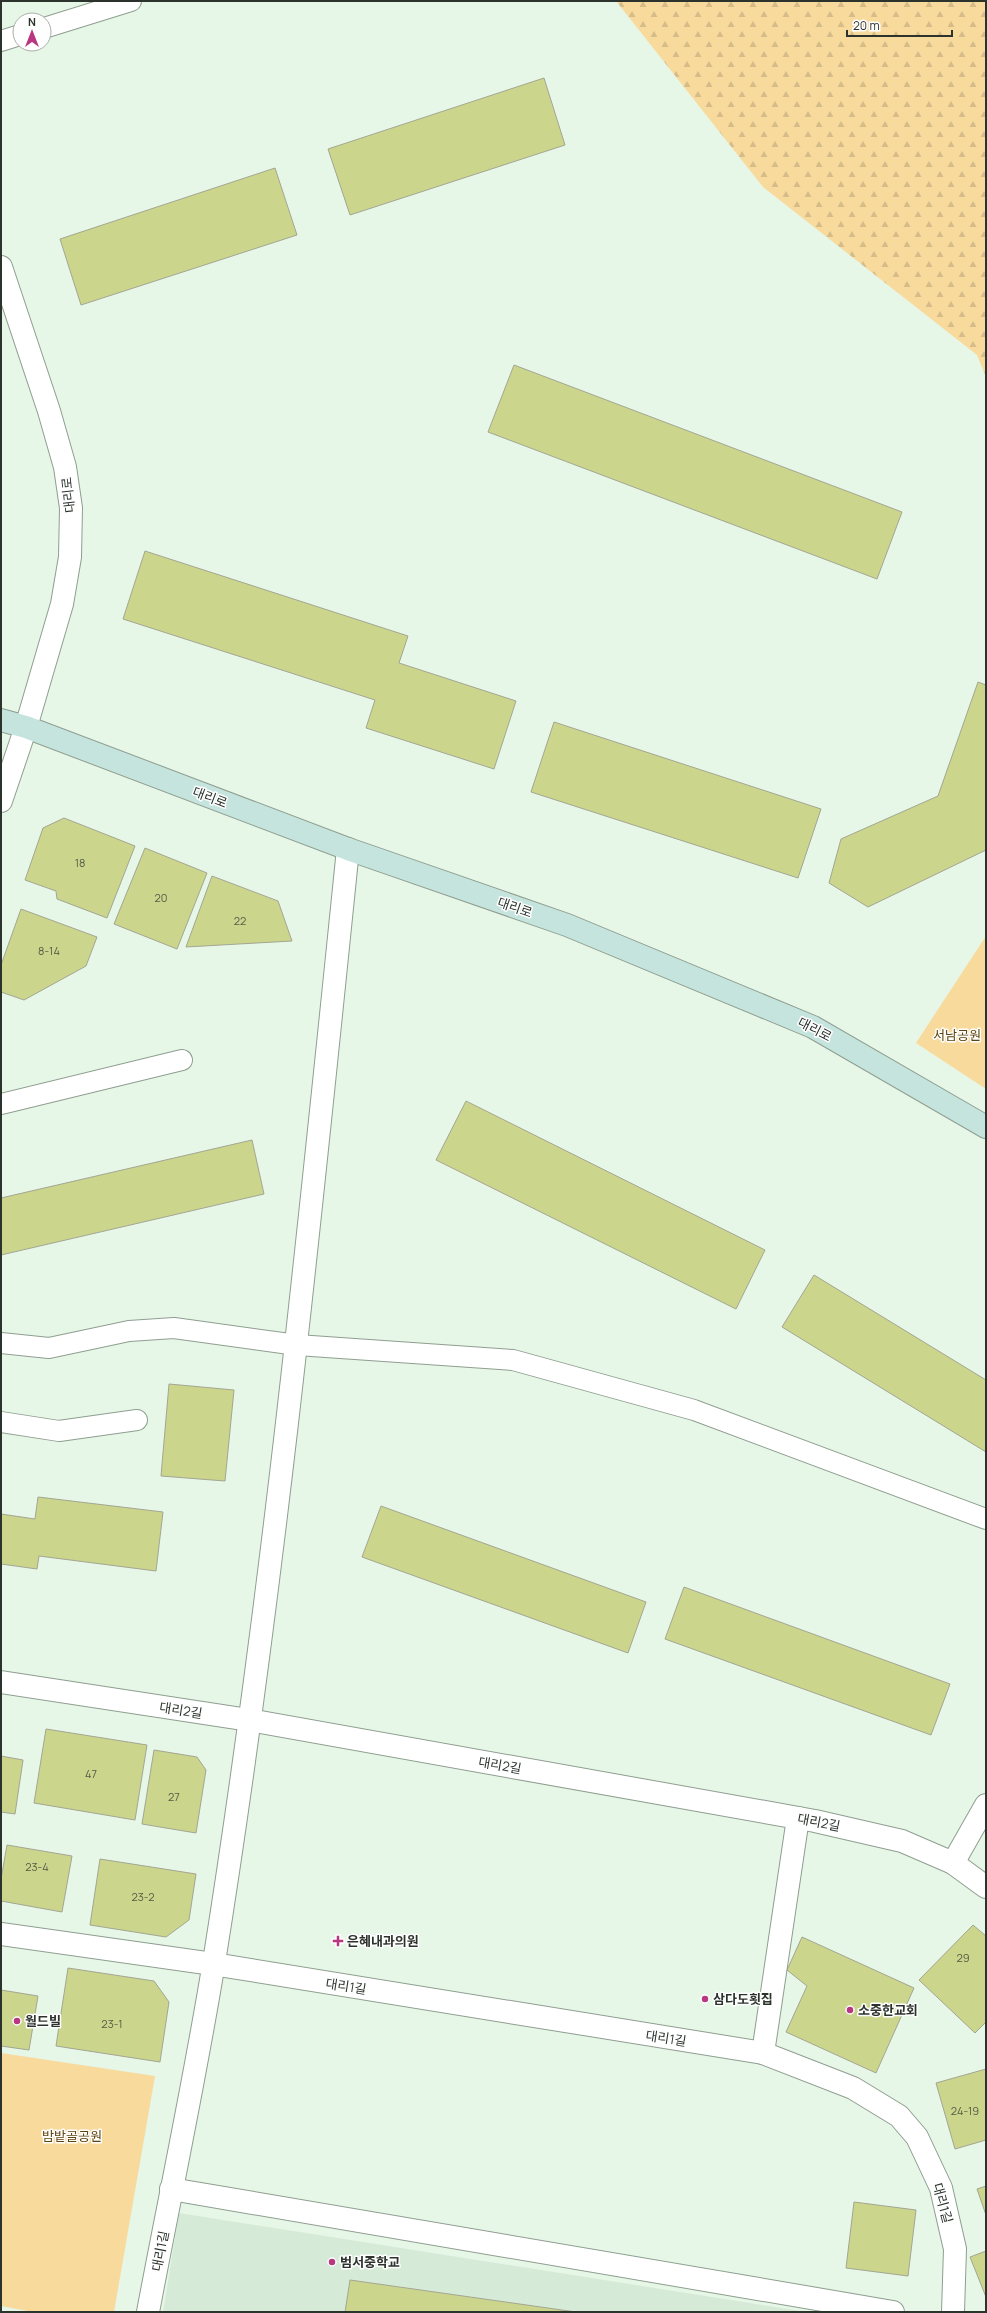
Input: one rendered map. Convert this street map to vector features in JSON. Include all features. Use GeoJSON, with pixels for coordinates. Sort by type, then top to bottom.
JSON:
{"type":"FeatureCollection","features":[{"type":"Feature","properties":{"kind":"main road","name":"대리로"},"geometry":{"type":"LineString","coordinates":[[1,720],[26,727],[348,849],[567,924],[813,1027],[986,1127]]}},
{"type":"Feature","properties":{"kind":"street","name":"대리로"},"geometry":{"type":"LineString","coordinates":[[1,267],[49,411],[65,467],[70,508],[70,557],[62,604],[26,727]]}},
{"type":"Feature","properties":{"kind":"street"},"geometry":{"type":"LineString","coordinates":[[1,801],[26,727]]}},
{"type":"Feature","properties":{"kind":"street","name":"대리1길"},"geometry":{"type":"LineString","coordinates":[[148,2312],[213,1964],[249,1720],[297,1345],[348,849]]}},
{"type":"Feature","properties":{"kind":"street","name":"대리2길"},"geometry":{"type":"LineString","coordinates":[[1,1682],[249,1720],[798,1818],[902,1841],[953,1863],[986,1887]]}},
{"type":"Feature","properties":{"kind":"street"},"geometry":{"type":"LineString","coordinates":[[953,1863],[986,1805]]}},
{"type":"Feature","properties":{"kind":"street"},"geometry":{"type":"LineString","coordinates":[[763,2053],[798,1818]]}},
{"type":"Feature","properties":{"kind":"street","name":"대리1길"},"geometry":{"type":"LineString","coordinates":[[1,1934],[213,1964],[763,2053],[853,2088],[898,2116],[917,2137],[941,2188],[955,2249],[953,2312]]}},
{"type":"Feature","properties":{"kind":"street"},"geometry":{"type":"LineString","coordinates":[[171,2189],[893,2312]]}},
{"type":"Feature","properties":{"kind":"lane"},"geometry":{"type":"LineString","coordinates":[[52,26],[131,1]]}},
{"type":"Feature","properties":{"kind":"lane"},"geometry":{"type":"LineString","coordinates":[[1,41],[12,38]]}},
{"type":"Feature","properties":{"kind":"lane"},"geometry":{"type":"LineString","coordinates":[[1,1104],[182,1060]]}},
{"type":"Feature","properties":{"kind":"lane"},"geometry":{"type":"LineString","coordinates":[[1,1342],[49,1348],[129,1331],[174,1328],[297,1345],[513,1360],[694,1410],[986,1519]]}},
{"type":"Feature","properties":{"kind":"lane"},"geometry":{"type":"LineString","coordinates":[[1,1422],[59,1431],[137,1420]]}},
{"type":"Feature","properties":{"kind":"shaded area","name":"범서중학교"},"geometry":{"type":"Polygon","coordinates":[[[179,2213],[807,2312],[163,2312],[179,2213]]]}},
{"type":"Feature","properties":{"kind":"green space"},"geometry":{"type":"Polygon","coordinates":[[[616,1],[986,1],[986,377],[977,355],[763,187],[616,1]]]}},
{"type":"Feature","properties":{"kind":"green space","name":"서남공원"},"geometry":{"type":"Polygon","coordinates":[[[986,936],[986,1089],[916,1043],[986,936]]]}},
{"type":"Feature","properties":{"kind":"green space","name":"밤밭골공원"},"geometry":{"type":"Polygon","coordinates":[[[1,2053],[155,2076],[114,2312],[33,2312],[1,2306],[1,2053]]]}},
{"type":"Feature","properties":{"kind":"building"},"geometry":{"type":"Polygon","coordinates":[[[544,78],[565,145],[350,215],[328,149],[544,78]]]}},
{"type":"Feature","properties":{"kind":"building"},"geometry":{"type":"Polygon","coordinates":[[[275,168],[297,235],[81,305],[60,239],[275,168]]]}},
{"type":"Feature","properties":{"kind":"building"},"geometry":{"type":"Polygon","coordinates":[[[514,365],[902,512],[877,579],[488,432],[514,365]]]}},
{"type":"Feature","properties":{"kind":"building"},"geometry":{"type":"Polygon","coordinates":[[[145,551],[408,636],[399,663],[516,701],[494,769],[366,728],[375,700],[123,619],[145,551]]]}},
{"type":"Feature","properties":{"kind":"building"},"geometry":{"type":"Polygon","coordinates":[[[978,682],[986,685],[986,850],[868,907],[829,883],[841,839],[938,796],[978,682]]]}},
{"type":"Feature","properties":{"kind":"building"},"geometry":{"type":"Polygon","coordinates":[[[554,722],[821,809],[798,878],[531,792],[554,722]]]}},
{"type":"Feature","properties":{"kind":"building"},"geometry":{"type":"Polygon","coordinates":[[[64,818],[135,846],[107,918],[57,899],[56,891],[25,880],[43,828],[64,818]]]}},
{"type":"Feature","properties":{"kind":"building"},"geometry":{"type":"Polygon","coordinates":[[[145,848],[207,873],[177,949],[114,924],[145,848]]]}},
{"type":"Feature","properties":{"kind":"building"},"geometry":{"type":"Polygon","coordinates":[[[212,876],[278,901],[292,941],[186,947],[212,876]]]}},
{"type":"Feature","properties":{"kind":"building"},"geometry":{"type":"Polygon","coordinates":[[[21,909],[97,937],[86,966],[24,1000],[1,992],[1,965],[21,909]]]}},
{"type":"Feature","properties":{"kind":"building"},"geometry":{"type":"Polygon","coordinates":[[[466,1101],[765,1250],[736,1309],[436,1160],[466,1101]]]}},
{"type":"Feature","properties":{"kind":"building"},"geometry":{"type":"Polygon","coordinates":[[[252,1140],[264,1194],[1,1255],[1,1198],[252,1140]]]}},
{"type":"Feature","properties":{"kind":"building"},"geometry":{"type":"Polygon","coordinates":[[[814,1275],[986,1380],[986,1452],[782,1327],[814,1275]]]}},
{"type":"Feature","properties":{"kind":"building"},"geometry":{"type":"Polygon","coordinates":[[[169,1384],[234,1390],[225,1481],[161,1476],[169,1384]]]}},
{"type":"Feature","properties":{"kind":"building"},"geometry":{"type":"Polygon","coordinates":[[[38,1497],[163,1512],[156,1571],[39,1556],[37,1569],[1,1564],[1,1514],[35,1519],[38,1497]]]}},
{"type":"Feature","properties":{"kind":"building"},"geometry":{"type":"Polygon","coordinates":[[[381,1506],[646,1602],[628,1653],[362,1557],[381,1506]]]}},
{"type":"Feature","properties":{"kind":"building"},"geometry":{"type":"Polygon","coordinates":[[[684,1587],[950,1684],[931,1735],[665,1639],[684,1587]]]}},
{"type":"Feature","properties":{"kind":"building"},"geometry":{"type":"Polygon","coordinates":[[[46,1729],[147,1745],[135,1820],[34,1803],[46,1729]]]}},
{"type":"Feature","properties":{"kind":"building"},"geometry":{"type":"Polygon","coordinates":[[[154,1750],[197,1757],[206,1770],[196,1833],[142,1824],[154,1750]]]}},
{"type":"Feature","properties":{"kind":"building"},"geometry":{"type":"Polygon","coordinates":[[[1,1756],[23,1760],[15,1814],[1,1812],[1,1756]]]}},
{"type":"Feature","properties":{"kind":"building"},"geometry":{"type":"Polygon","coordinates":[[[7,1845],[72,1856],[62,1912],[1,1901],[1,1879],[7,1845]]]}},
{"type":"Feature","properties":{"kind":"building"},"geometry":{"type":"Polygon","coordinates":[[[100,1859],[196,1874],[189,1920],[166,1937],[90,1925],[100,1859]]]}},
{"type":"Feature","properties":{"kind":"building"},"geometry":{"type":"Polygon","coordinates":[[[973,1925],[986,1936],[986,2022],[975,2033],[919,1980],[973,1925]]]}},
{"type":"Feature","properties":{"kind":"building","name":"소중한교회"},"geometry":{"type":"Polygon","coordinates":[[[802,1937],[914,1988],[876,2073],[786,2032],[807,1986],[787,1970],[802,1937]]]}},
{"type":"Feature","properties":{"kind":"building"},"geometry":{"type":"Polygon","coordinates":[[[68,1968],[154,1981],[169,2002],[160,2062],[56,2046],[68,1968]]]}},
{"type":"Feature","properties":{"kind":"building","name":"월드빌"},"geometry":{"type":"Polygon","coordinates":[[[1,1990],[38,1996],[29,2050],[1,2046],[1,1990]]]}},
{"type":"Feature","properties":{"kind":"building"},"geometry":{"type":"Polygon","coordinates":[[[986,2069],[986,2140],[955,2149],[936,2083],[986,2069]]]}},
{"type":"Feature","properties":{"kind":"building"},"geometry":{"type":"Polygon","coordinates":[[[986,2186],[986,2215],[977,2189],[986,2186]]]}},
{"type":"Feature","properties":{"kind":"building"},"geometry":{"type":"Polygon","coordinates":[[[854,2202],[916,2210],[908,2276],[846,2268],[854,2202]]]}},
{"type":"Feature","properties":{"kind":"building"},"geometry":{"type":"Polygon","coordinates":[[[986,2251],[986,2297],[970,2257],[986,2251]]]}},
{"type":"Feature","properties":{"kind":"building"},"geometry":{"type":"Polygon","coordinates":[[[350,2280],[576,2312],[345,2312],[350,2280]]]}},
{"type":"Feature","properties":{"kind":"place","name":"은혜내과의원"},"geometry":{"type":"Point","coordinates":[338,1941]}},
{"type":"Feature","properties":{"kind":"place","name":"삼다도횟집"},"geometry":{"type":"Point","coordinates":[705,1999]}},
{"type":"Feature","properties":{"kind":"place","name":"소중한교회"},"geometry":{"type":"Point","coordinates":[850,2010]}},
{"type":"Feature","properties":{"kind":"place","name":"월드빌"},"geometry":{"type":"Point","coordinates":[17,2021]}},
{"type":"Feature","properties":{"kind":"place","name":"범서중학교"},"geometry":{"type":"Point","coordinates":[332,2262]}}]}
